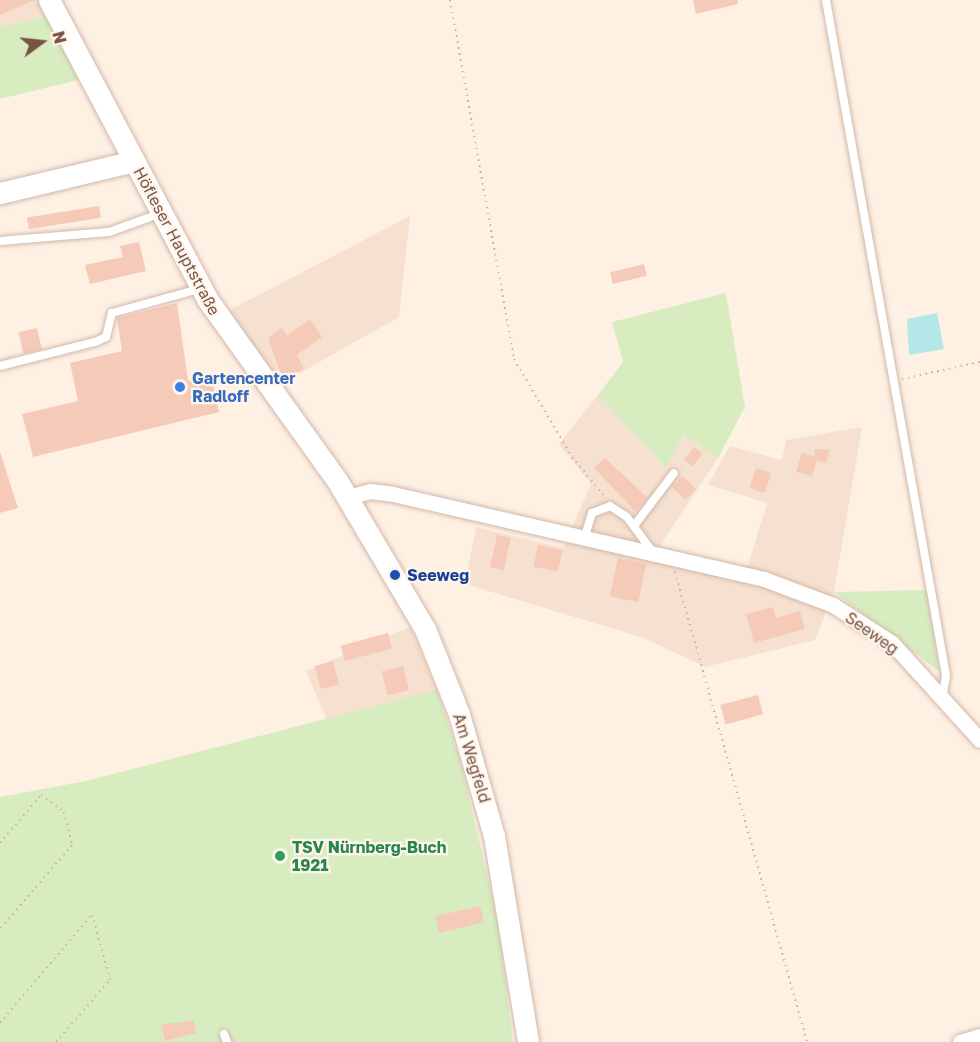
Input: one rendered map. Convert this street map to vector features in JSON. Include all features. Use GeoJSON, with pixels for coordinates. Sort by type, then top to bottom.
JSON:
{"type":"FeatureCollection","features":[{"type":"Feature","properties":{"kind":"street","name":"Höfleser Hauptstraße"},"geometry":{"type":"LineString","coordinates":[[49,0],[201,289],[348,498]]}},
{"type":"Feature","properties":{"kind":"street"},"geometry":{"type":"LineString","coordinates":[[0,193],[134,161]]}},
{"type":"Feature","properties":{"kind":"street","name":"Seeweg"},"geometry":{"type":"LineString","coordinates":[[348,498],[370,491],[393,494],[585,536],[764,579],[833,605],[892,644],[943,693],[980,740]]}},
{"type":"Feature","properties":{"kind":"street","name":"Am Wegfeld"},"geometry":{"type":"LineString","coordinates":[[348,498],[425,629],[465,733],[504,881],[528,1042]]}},
{"type":"Feature","properties":{"kind":"street"},"geometry":{"type":"LineString","coordinates":[[960,1042],[980,1036]]}},
{"type":"Feature","properties":{"kind":"lane"},"geometry":{"type":"LineString","coordinates":[[826,0],[946,675],[943,693]]}},
{"type":"Feature","properties":{"kind":"lane"},"geometry":{"type":"LineString","coordinates":[[0,241],[109,232],[160,213]]}},
{"type":"Feature","properties":{"kind":"lane"},"geometry":{"type":"LineString","coordinates":[[0,366],[95,342],[106,337],[112,313],[201,289]]}},
{"type":"Feature","properties":{"kind":"lane"},"geometry":{"type":"LineString","coordinates":[[634,526],[674,473]]}},
{"type":"Feature","properties":{"kind":"lane"},"geometry":{"type":"LineString","coordinates":[[585,536],[592,513],[609,506],[634,526],[652,551]]}},
{"type":"Feature","properties":{"kind":"path"},"geometry":{"type":"LineString","coordinates":[[450,0],[514,359],[572,457],[609,506]]}},
{"type":"Feature","properties":{"kind":"path"},"geometry":{"type":"LineString","coordinates":[[894,381],[980,362]]}},
{"type":"Feature","properties":{"kind":"path"},"geometry":{"type":"LineString","coordinates":[[676,558],[674,576],[807,1042]]}},
{"type":"Feature","properties":{"kind":"path"},"geometry":{"type":"LineString","coordinates":[[0,843],[41,795],[64,812],[72,845],[0,929]]}},
{"type":"Feature","properties":{"kind":"path"},"geometry":{"type":"LineString","coordinates":[[0,1023],[92,914],[110,980],[56,1042]]}},
{"type":"Feature","properties":{"kind":"shaded area"},"geometry":{"type":"Polygon","coordinates":[[[0,0],[59,0],[66,11],[0,27],[0,0]]]}},
{"type":"Feature","properties":{"kind":"shaded area"},"geometry":{"type":"Polygon","coordinates":[[[410,216],[399,317],[279,385],[226,312],[410,216]]]}},
{"type":"Feature","properties":{"kind":"shaded area"},"geometry":{"type":"Polygon","coordinates":[[[598,395],[666,468],[684,434],[718,458],[661,544],[661,561],[737,579],[748,565],[767,503],[708,485],[730,446],[782,460],[786,440],[862,427],[834,592],[815,640],[705,667],[644,638],[465,584],[476,527],[563,548],[591,484],[559,444],[598,395]]]}},
{"type":"Feature","properties":{"kind":"shaded area"},"geometry":{"type":"Polygon","coordinates":[[[410,627],[437,691],[333,735],[306,671],[410,627]]]}},
{"type":"Feature","properties":{"kind":"green space"},"geometry":{"type":"Polygon","coordinates":[[[47,16],[78,80],[0,99],[0,27],[47,16]]]}},
{"type":"Feature","properties":{"kind":"green space"},"geometry":{"type":"Polygon","coordinates":[[[726,293],[745,407],[718,458],[684,434],[666,468],[598,395],[623,362],[612,322],[726,293]]]}},
{"type":"Feature","properties":{"kind":"green space"},"geometry":{"type":"Polygon","coordinates":[[[927,590],[940,672],[834,592],[927,590]]]}},
{"type":"Feature","properties":{"kind":"green space","name":"TSV Nürnberg-Buch 1921"},"geometry":{"type":"Polygon","coordinates":[[[437,690],[460,760],[499,926],[513,1042],[0,1042],[0,797],[86,781],[437,690]]]}},
{"type":"Feature","properties":{"kind":"water"},"geometry":{"type":"Polygon","coordinates":[[[937,313],[944,349],[909,355],[907,319],[937,313]]]}},
{"type":"Feature","properties":{"kind":"building"},"geometry":{"type":"Polygon","coordinates":[[[0,0],[35,0],[0,15],[0,0]]]}},
{"type":"Feature","properties":{"kind":"building"},"geometry":{"type":"Polygon","coordinates":[[[693,0],[738,0],[738,4],[696,14],[693,0]]]}},
{"type":"Feature","properties":{"kind":"building"},"geometry":{"type":"Polygon","coordinates":[[[99,206],[101,218],[29,229],[27,217],[99,206]]]}},
{"type":"Feature","properties":{"kind":"building"},"geometry":{"type":"Polygon","coordinates":[[[139,242],[146,271],[90,284],[85,265],[123,257],[120,246],[139,242]]]}},
{"type":"Feature","properties":{"kind":"building"},"geometry":{"type":"Polygon","coordinates":[[[644,264],[647,276],[613,284],[610,272],[644,264]]]}},
{"type":"Feature","properties":{"kind":"building"},"geometry":{"type":"Polygon","coordinates":[[[177,303],[188,381],[211,376],[219,412],[33,457],[22,414],[78,401],[70,363],[122,351],[117,318],[177,303]]]}},
{"type":"Feature","properties":{"kind":"building"},"geometry":{"type":"Polygon","coordinates":[[[310,319],[322,337],[297,355],[304,369],[283,380],[268,338],[282,328],[287,335],[310,319]]]}},
{"type":"Feature","properties":{"kind":"building"},"geometry":{"type":"Polygon","coordinates":[[[37,328],[42,349],[23,354],[18,332],[37,328]]]}},
{"type":"Feature","properties":{"kind":"building"},"geometry":{"type":"Polygon","coordinates":[[[694,447],[703,454],[693,466],[684,460],[694,447]]]}},
{"type":"Feature","properties":{"kind":"building"},"geometry":{"type":"Polygon","coordinates":[[[815,449],[830,450],[826,463],[817,460],[812,476],[796,472],[802,453],[814,456],[815,449]]]}},
{"type":"Feature","properties":{"kind":"building"},"geometry":{"type":"Polygon","coordinates":[[[0,452],[18,508],[0,513],[0,452]]]}},
{"type":"Feature","properties":{"kind":"building"},"geometry":{"type":"Polygon","coordinates":[[[605,458],[648,498],[635,511],[594,468],[605,458]]]}},
{"type":"Feature","properties":{"kind":"building"},"geometry":{"type":"Polygon","coordinates":[[[756,468],[771,473],[765,493],[750,488],[756,468]]]}},
{"type":"Feature","properties":{"kind":"building"},"geometry":{"type":"Polygon","coordinates":[[[682,476],[696,489],[686,500],[672,487],[682,476]]]}},
{"type":"Feature","properties":{"kind":"building"},"geometry":{"type":"Polygon","coordinates":[[[497,535],[511,538],[504,570],[490,567],[497,535]]]}},
{"type":"Feature","properties":{"kind":"building"},"geometry":{"type":"Polygon","coordinates":[[[538,545],[562,550],[558,572],[533,567],[538,545]]]}},
{"type":"Feature","properties":{"kind":"building"},"geometry":{"type":"Polygon","coordinates":[[[618,558],[646,564],[638,602],[610,596],[618,558]]]}},
{"type":"Feature","properties":{"kind":"building"},"geometry":{"type":"Polygon","coordinates":[[[773,607],[776,618],[800,611],[805,629],[754,643],[746,614],[773,607]]]}},
{"type":"Feature","properties":{"kind":"building"},"geometry":{"type":"Polygon","coordinates":[[[388,633],[392,648],[345,661],[341,646],[388,633]]]}},
{"type":"Feature","properties":{"kind":"building"},"geometry":{"type":"Polygon","coordinates":[[[333,661],[339,684],[321,689],[315,666],[333,661]]]}},
{"type":"Feature","properties":{"kind":"building"},"geometry":{"type":"Polygon","coordinates":[[[403,666],[409,690],[388,696],[382,671],[403,666]]]}},
{"type":"Feature","properties":{"kind":"building"},"geometry":{"type":"Polygon","coordinates":[[[758,695],[763,714],[726,724],[720,705],[758,695]]]}},
{"type":"Feature","properties":{"kind":"building"},"geometry":{"type":"Polygon","coordinates":[[[480,906],[484,923],[439,933],[435,916],[480,906]]]}},
{"type":"Feature","properties":{"kind":"building"},"geometry":{"type":"Polygon","coordinates":[[[193,1020],[196,1033],[165,1041],[161,1025],[193,1020]]]}},
{"type":"Feature","properties":{"kind":"place","name":"Gartencenter Radloff"},"geometry":{"type":"Point","coordinates":[180,387]}},
{"type":"Feature","properties":{"kind":"place","name":"Seeweg"},"geometry":{"type":"Point","coordinates":[395,575]}},
{"type":"Feature","properties":{"kind":"place","name":"TSV Nürnberg-Buch 1921"},"geometry":{"type":"Point","coordinates":[280,856]}}]}
